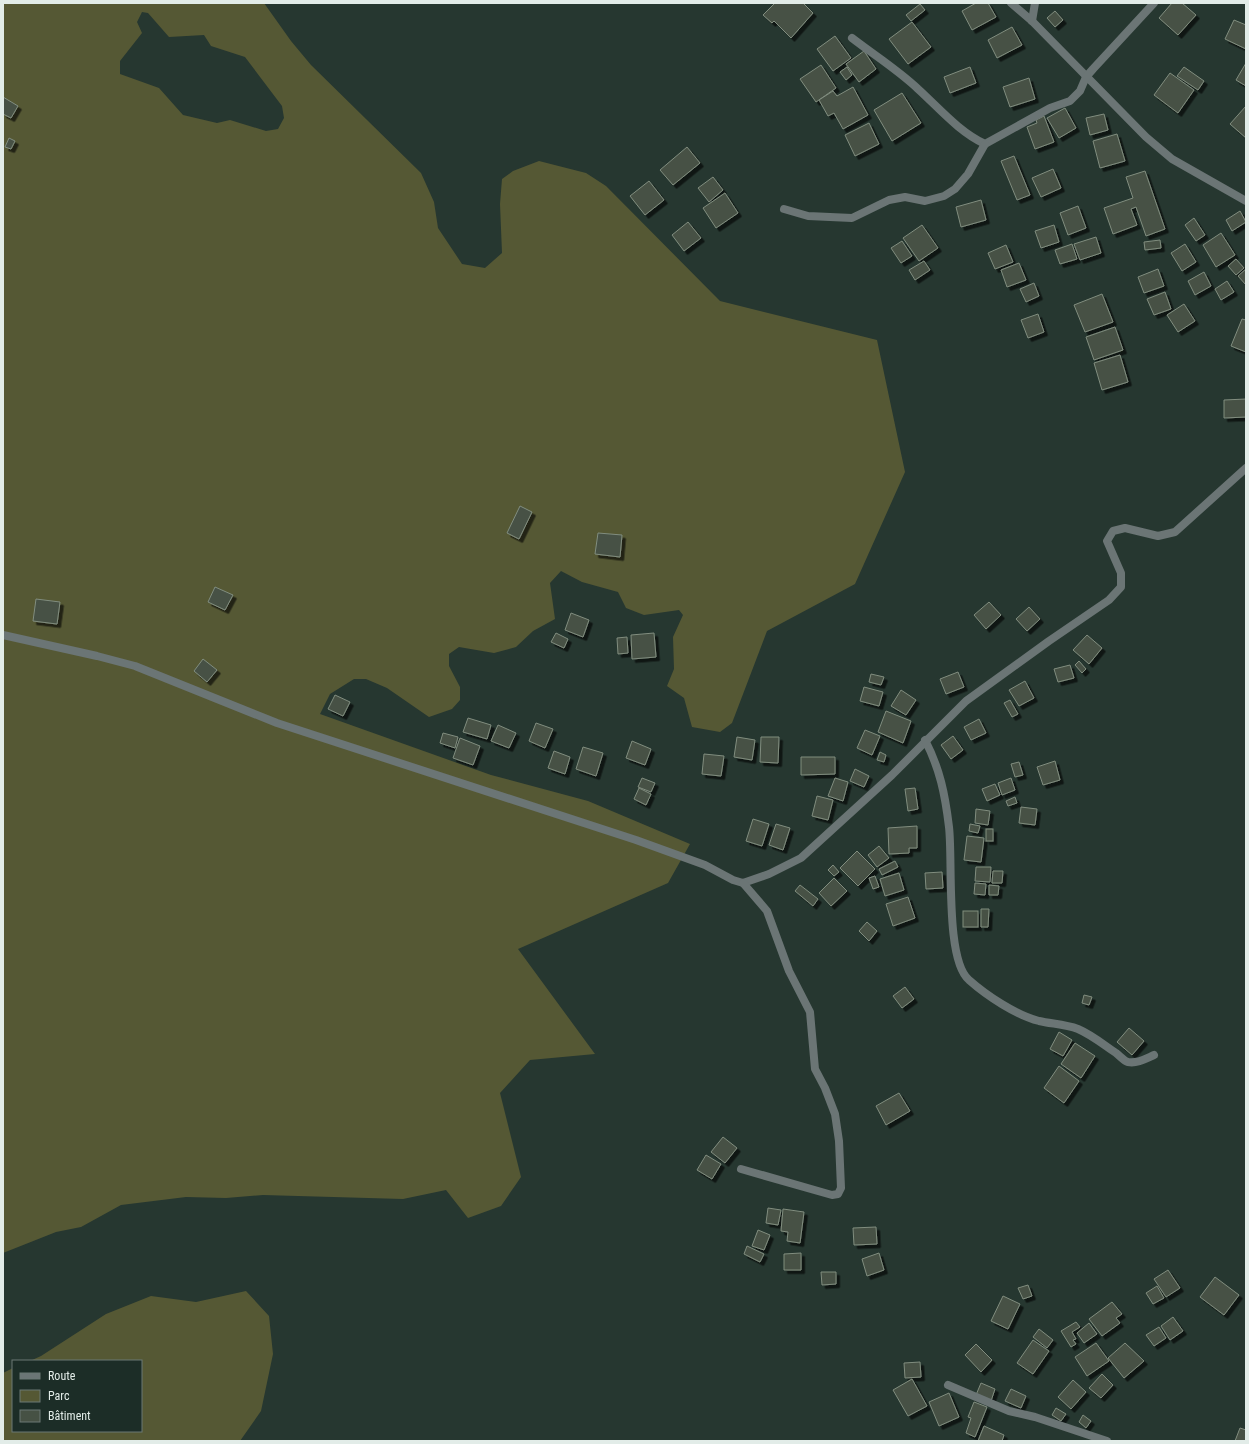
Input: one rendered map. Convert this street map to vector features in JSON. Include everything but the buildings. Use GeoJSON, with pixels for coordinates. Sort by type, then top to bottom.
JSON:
{"type":"FeatureCollection","features":[{"type":"Feature","properties":{"kind":"street"},"geometry":{"type":"LineString","coordinates":[[1011,3],[1032,21],[1146,137],[1172,159],[1246,202]]}},
{"type":"Feature","properties":{"kind":"street"},"geometry":{"type":"LineString","coordinates":[[1032,21],[1035,3]]}},
{"type":"Feature","properties":{"kind":"street"},"geometry":{"type":"LineString","coordinates":[[784,210],[808,216],[852,218],[889,200],[905,196],[925,201],[944,196],[955,189],[968,174],[985,144],[1050,108],[1070,101],[1080,92],[1086,77],[1154,3]]}},
{"type":"Feature","properties":{"kind":"street"},"geometry":{"type":"LineString","coordinates":[[852,38],[918,89],[976,140],[985,144]]}},
{"type":"Feature","properties":{"kind":"street"},"geometry":{"type":"LineString","coordinates":[[743,883],[769,874],[801,858],[892,775],[925,740],[966,702],[1109,600],[1121,587],[1121,573],[1107,542],[1113,531],[1125,528],[1158,536],[1175,532],[1246,468]]}},
{"type":"Feature","properties":{"kind":"street"},"geometry":{"type":"LineString","coordinates":[[3,635],[135,666],[277,722],[636,840],[705,865],[733,880],[743,883],[767,911],[789,971],[810,1012],[815,1069],[825,1088],[835,1114],[839,1141],[841,1188],[838,1194],[832,1195],[741,1169]]}},
{"type":"Feature","properties":{"kind":"street"},"geometry":{"type":"LineString","coordinates":[[925,740],[941,778],[946,805],[949,828],[954,937],[961,971],[984,992],[1014,1011],[1040,1021],[1055,1023],[1082,1031],[1128,1062],[1142,1060],[1154,1055]]}},
{"type":"Feature","properties":{"kind":"street"},"geometry":{"type":"LineString","coordinates":[[948,1385],[1009,1411],[1035,1417],[1107,1441]]}},
{"type":"Feature","properties":{"kind":"green space"},"geometry":{"type":"Polygon","coordinates":[[[3,3],[264,3],[291,41],[311,65],[421,173],[434,202],[438,228],[462,264],[485,268],[502,253],[500,204],[502,179],[513,171],[539,161],[586,173],[606,186],[720,301],[877,340],[905,472],[855,584],[767,631],[732,723],[720,732],[692,727],[684,698],[667,686],[674,669],[673,637],[683,615],[679,610],[644,615],[626,608],[618,592],[582,582],[561,571],[550,583],[555,619],[533,631],[516,647],[494,653],[459,647],[449,654],[449,666],[460,687],[460,700],[452,709],[429,717],[387,688],[366,679],[354,679],[330,694],[320,714],[491,775],[588,801],[690,844],[668,883],[518,949],[595,1054],[530,1060],[500,1093],[521,1177],[501,1206],[468,1218],[446,1190],[403,1199],[263,1195],[226,1198],[186,1197],[121,1205],[81,1227],[56,1232],[3,1253],[3,3]],[[142,12],[137,22],[142,33],[120,61],[120,74],[159,88],[183,115],[217,123],[230,120],[266,131],[278,129],[284,118],[282,106],[245,57],[211,46],[204,35],[169,37],[148,13],[142,12]]]}},
{"type":"Feature","properties":{"kind":"green space"},"geometry":{"type":"Polygon","coordinates":[[[246,1291],[269,1316],[273,1354],[261,1411],[240,1441],[3,1441],[3,1373],[12,1368],[12,1432],[142,1432],[142,1360],[32,1360],[41,1356],[106,1314],[151,1296],[196,1302],[246,1291]]]}}]}
